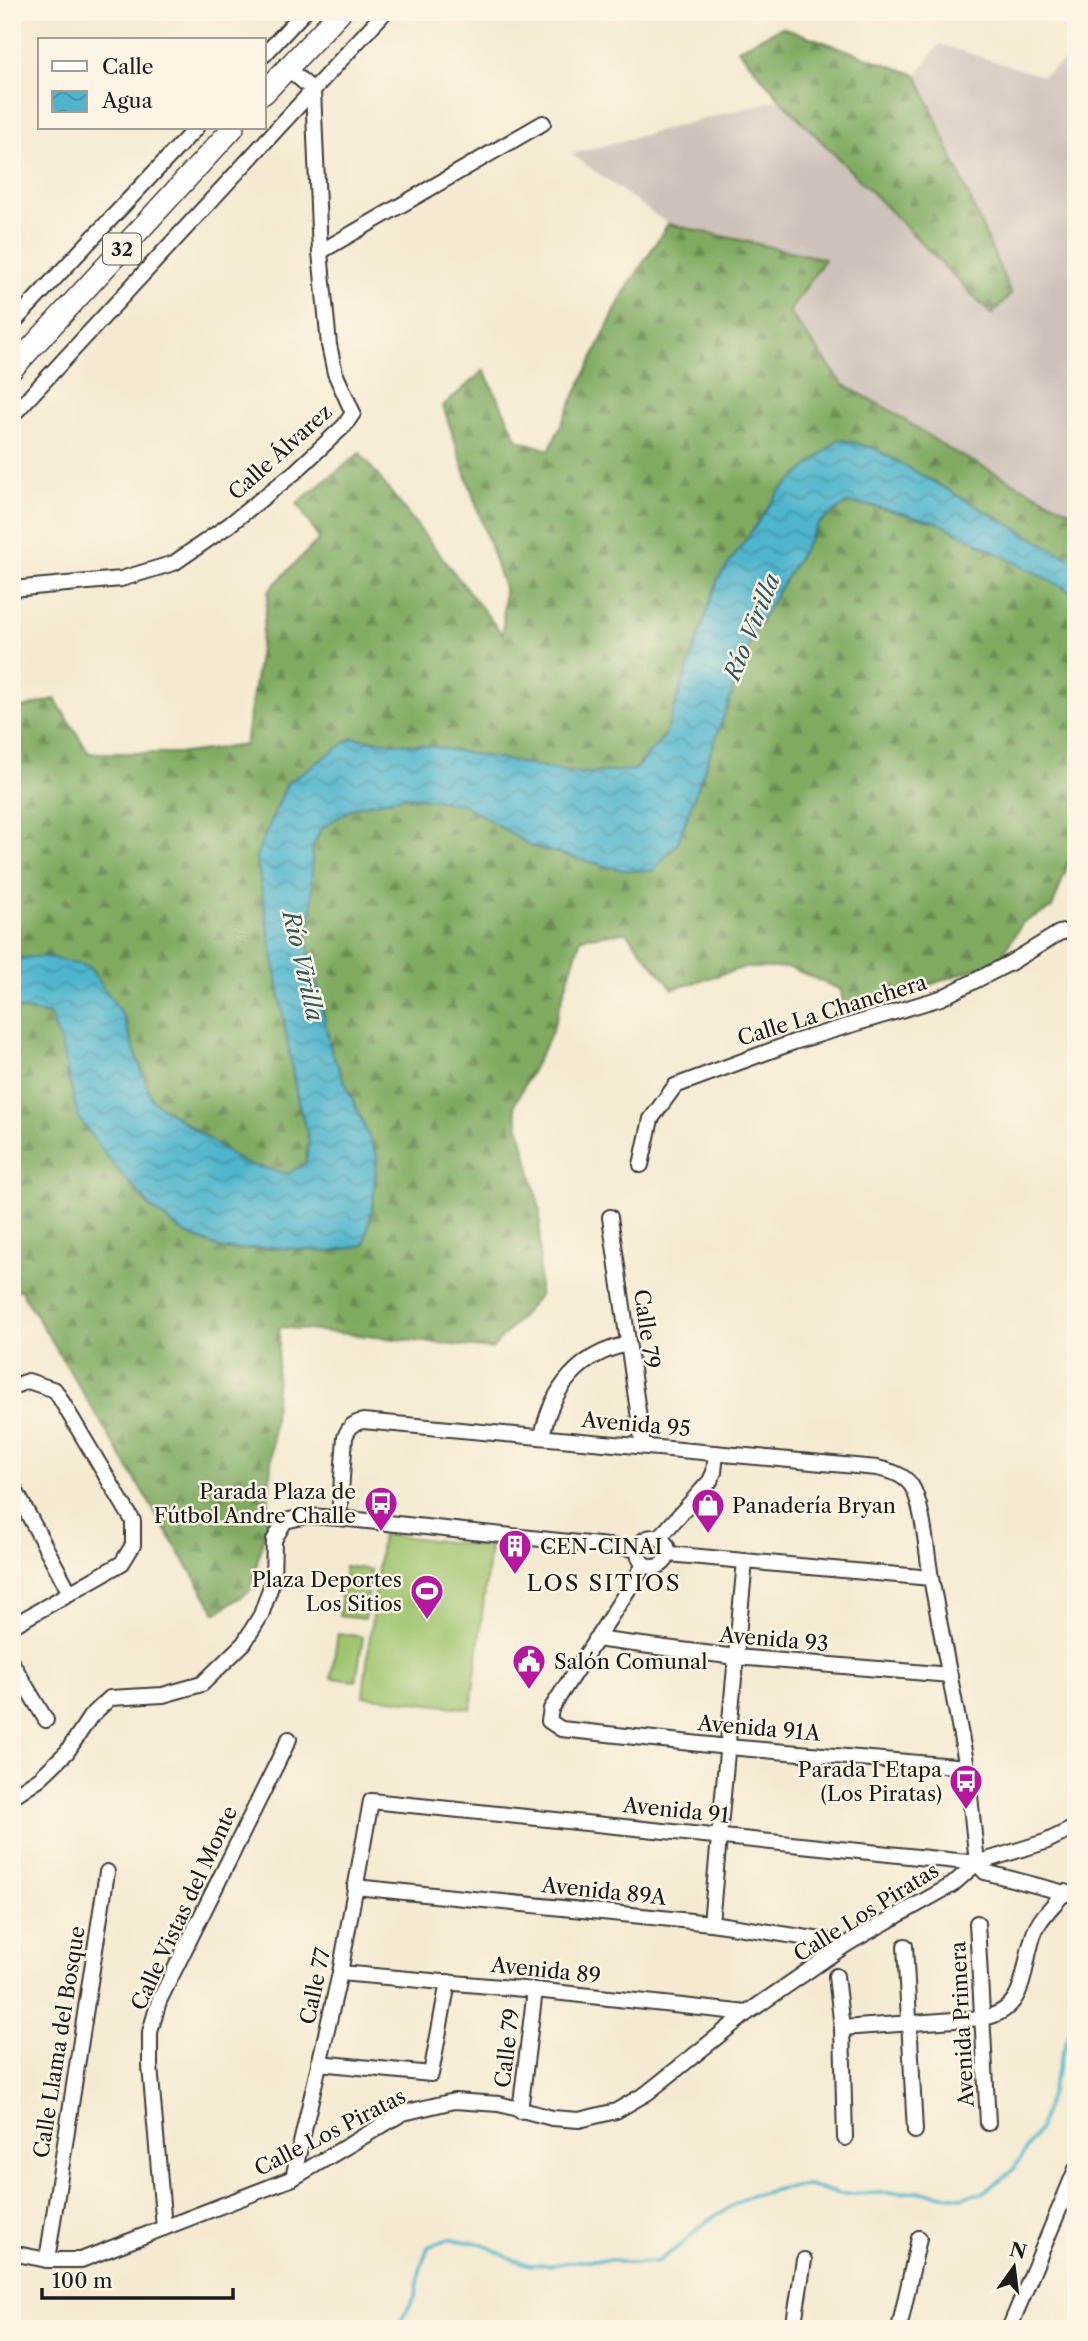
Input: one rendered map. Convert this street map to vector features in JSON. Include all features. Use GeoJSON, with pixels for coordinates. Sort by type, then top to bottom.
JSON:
{"type":"FeatureCollection","features":[{"type":"Feature","properties":{"kind":"highway"},"geometry":{"type":"LineString","coordinates":[[266,91],[340,12]]}},
{"type":"Feature","properties":{"kind":"highway","name":"32"},"geometry":{"type":"LineString","coordinates":[[12,369],[231,130]]}},
{"type":"Feature","properties":{"kind":"street"},"geometry":{"type":"LineString","coordinates":[[266,53],[304,12]]}},
{"type":"Feature","properties":{"kind":"street"},"geometry":{"type":"LineString","coordinates":[[12,416],[384,12]]}},
{"type":"Feature","properties":{"kind":"street"},"geometry":{"type":"LineString","coordinates":[[287,68],[313,90]]}},
{"type":"Feature","properties":{"kind":"street","name":"Calle Álvarez"},"geometry":{"type":"LineString","coordinates":[[12,589],[121,579],[174,563],[229,525],[295,472],[345,425],[354,413],[335,373],[329,345],[320,253],[313,90]]}},
{"type":"Feature","properties":{"kind":"street"},"geometry":{"type":"LineString","coordinates":[[320,253],[544,123]]}},
{"type":"Feature","properties":{"kind":"street"},"geometry":{"type":"LineString","coordinates":[[12,324],[194,130]]}},
{"type":"Feature","properties":{"kind":"street","name":"Calle La Chanchera"},"geometry":{"type":"LineString","coordinates":[[642,1165],[651,1119],[675,1086],[794,1042],[941,998],[1010,963],[1059,933],[1076,929]]}},
{"type":"Feature","properties":{"kind":"street","name":"Calle 79"},"geometry":{"type":"LineString","coordinates":[[610,1217],[643,1446]]}},
{"type":"Feature","properties":{"kind":"street"},"geometry":{"type":"LineString","coordinates":[[542,1437],[551,1402],[569,1378],[597,1354],[628,1344]]}},
{"type":"Feature","properties":{"kind":"street"},"geometry":{"type":"LineString","coordinates":[[12,1387],[28,1381],[54,1390],[133,1521],[133,1545],[121,1563],[12,1626]]}},
{"type":"Feature","properties":{"kind":"street","name":"Avenida 95"},"geometry":{"type":"LineString","coordinates":[[339,1518],[345,1437],[354,1423],[374,1421],[877,1468],[905,1478],[913,1487],[918,1500],[967,1767],[976,1863]]}},
{"type":"Feature","properties":{"kind":"street"},"geometry":{"type":"LineString","coordinates":[[659,1538],[710,1481],[716,1453]]}},
{"type":"Feature","properties":{"kind":"street"},"geometry":{"type":"LineString","coordinates":[[12,1484],[70,1592]]}},
{"type":"Feature","properties":{"kind":"street"},"geometry":{"type":"LineString","coordinates":[[12,1793],[16,1794],[40,1778],[67,1752],[90,1717],[110,1698],[163,1695],[202,1684],[244,1643],[261,1615],[273,1580],[274,1540],[285,1521],[307,1516],[339,1518],[637,1549]]}},
{"type":"Feature","properties":{"kind":"street"},"geometry":{"type":"LineString","coordinates":[[648,1537],[659,1538],[666,1544],[668,1554],[662,1565],[644,1565],[637,1555],[637,1549],[648,1537]]}},
{"type":"Feature","properties":{"kind":"street"},"geometry":{"type":"LineString","coordinates":[[668,1554],[931,1578]]}},
{"type":"Feature","properties":{"kind":"street"},"geometry":{"type":"LineString","coordinates":[[712,1923],[745,1561]]}},
{"type":"Feature","properties":{"kind":"street"},"geometry":{"type":"LineString","coordinates":[[594,1639],[644,1565]]}},
{"type":"Feature","properties":{"kind":"street","name":"Avenida 93"},"geometry":{"type":"LineString","coordinates":[[594,1639],[736,1657],[950,1675]]}},
{"type":"Feature","properties":{"kind":"street","name":"Avenida 91A"},"geometry":{"type":"LineString","coordinates":[[594,1639],[551,1709],[549,1721],[561,1729],[728,1747],[967,1767]]}},
{"type":"Feature","properties":{"kind":"street"},"geometry":{"type":"LineString","coordinates":[[12,1663],[46,1720]]}},
{"type":"Feature","properties":{"kind":"street","name":"Calle Vistas del Monte"},"geometry":{"type":"LineString","coordinates":[[163,2228],[149,2066],[150,2032],[159,2001],[289,1739]]}},
{"type":"Feature","properties":{"kind":"street","name":"Avenida 91"},"geometry":{"type":"LineString","coordinates":[[371,1801],[976,1863]]}},
{"type":"Feature","properties":{"kind":"street","name":"Calle 77"},"geometry":{"type":"LineString","coordinates":[[293,2178],[340,1972],[371,1801]]}},
{"type":"Feature","properties":{"kind":"street"},"geometry":{"type":"LineString","coordinates":[[976,1863],[1045,1842],[1076,1826]]}},
{"type":"Feature","properties":{"kind":"street"},"geometry":{"type":"LineString","coordinates":[[976,1863],[985,1871],[1070,1894]]}},
{"type":"Feature","properties":{"kind":"street","name":"Calle Los Piratas"},"geometry":{"type":"LineString","coordinates":[[12,2253],[80,2263],[293,2178],[403,2113],[454,2101],[499,2104],[552,2118],[579,2120],[616,2111],[647,2093],[747,2013],[847,1944],[952,1885],[976,1863]]}},
{"type":"Feature","properties":{"kind":"street","name":"Calle Llama del Bosque"},"geometry":{"type":"LineString","coordinates":[[47,2260],[107,1872]]}},
{"type":"Feature","properties":{"kind":"street","name":"Avenida 89A"},"geometry":{"type":"LineString","coordinates":[[355,1887],[712,1923],[847,1944]]}},
{"type":"Feature","properties":{"kind":"street"},"geometry":{"type":"LineString","coordinates":[[842,2028],[911,2025],[995,2016],[1012,2003],[1024,1979],[1039,1922],[1070,1894]]}},
{"type":"Feature","properties":{"kind":"street","name":"Avenida Primera"},"geometry":{"type":"LineString","coordinates":[[977,1923],[988,2123]]}},
{"type":"Feature","properties":{"kind":"street"},"geometry":{"type":"LineString","coordinates":[[905,1946],[915,2131]]}},
{"type":"Feature","properties":{"kind":"street","name":"Avenida 89"},"geometry":{"type":"LineString","coordinates":[[340,1972],[747,2013]]}},
{"type":"Feature","properties":{"kind":"street"},"geometry":{"type":"LineString","coordinates":[[836,1976],[842,2028],[845,2138]]}},
{"type":"Feature","properties":{"kind":"street"},"geometry":{"type":"LineString","coordinates":[[319,2063],[431,2074],[448,1982]]}},
{"type":"Feature","properties":{"kind":"street","name":"Calle 79"},"geometry":{"type":"LineString","coordinates":[[520,2110],[535,1990]]}},
{"type":"Feature","properties":{"kind":"street"},"geometry":{"type":"LineString","coordinates":[[1009,2329],[1076,2169]]}},
{"type":"Feature","properties":{"kind":"street"},"geometry":{"type":"LineString","coordinates":[[899,2329],[919,2238]]}},
{"type":"Feature","properties":{"kind":"street"},"geometry":{"type":"LineString","coordinates":[[793,2329],[804,2260]]}},
{"type":"Feature","properties":{"kind":"shaded area"},"geometry":{"type":"Polygon","coordinates":[[[939,44],[1042,76],[1076,53],[1076,514],[949,450],[891,411],[844,385],[789,312],[824,258],[668,224],[571,154],[780,99],[992,315],[1011,293],[917,75],[939,44]]]}},
{"type":"Feature","properties":{"kind":"green space"},"geometry":{"type":"Polygon","coordinates":[[[782,27],[917,75],[1011,294],[992,315],[780,99],[738,49],[782,27]]]}},
{"type":"Feature","properties":{"kind":"green space"},"geometry":{"type":"Polygon","coordinates":[[[668,224],[825,259],[789,312],[844,385],[891,411],[950,450],[1076,514],[1076,562],[873,448],[839,439],[718,579],[665,736],[634,770],[579,774],[436,747],[256,856],[297,1097],[309,1141],[306,1162],[288,1175],[243,1163],[152,1100],[122,1014],[46,956],[12,959],[12,711],[55,699],[89,753],[184,753],[245,745],[269,590],[319,539],[297,503],[360,453],[503,635],[504,588],[443,406],[484,370],[518,440],[549,450],[622,296],[668,224]]]}},
{"type":"Feature","properties":{"kind":"green space"},"geometry":{"type":"Polygon","coordinates":[[[847,503],[877,507],[939,523],[1076,594],[1076,855],[1072,854],[1052,908],[1023,922],[999,960],[844,1016],[841,990],[791,968],[742,968],[673,989],[626,932],[581,938],[551,1034],[514,1105],[540,1209],[539,1296],[492,1349],[280,1327],[267,1523],[250,1591],[216,1613],[20,1289],[12,1293],[12,1008],[50,1015],[107,1157],[151,1208],[186,1234],[225,1250],[364,1245],[373,1205],[377,1156],[331,1050],[307,940],[312,908],[312,848],[322,828],[355,807],[407,796],[463,804],[533,847],[677,844],[756,628],[819,523],[847,503]]]}},
{"type":"Feature","properties":{"kind":"green space","name":"Plaza Deportes Los Sitios"},"geometry":{"type":"Polygon","coordinates":[[[382,1534],[490,1547],[471,1709],[363,1696],[382,1534]]]}},
{"type":"Feature","properties":{"kind":"green space"},"geometry":{"type":"Polygon","coordinates":[[[345,1566],[371,1570],[365,1619],[339,1616],[345,1566]]]}},
{"type":"Feature","properties":{"kind":"green space"},"geometry":{"type":"Polygon","coordinates":[[[338,1633],[363,1637],[356,1681],[331,1678],[338,1633]]]}},
{"type":"Feature","properties":{"kind":"water","name":"Río Virilla"},"geometry":{"type":"Polygon","coordinates":[[[839,439],[873,448],[1076,562],[1076,594],[939,523],[877,507],[847,503],[819,523],[756,628],[677,844],[652,871],[621,870],[533,847],[463,804],[407,796],[355,807],[322,828],[312,848],[312,908],[307,940],[331,1050],[377,1156],[373,1205],[364,1245],[331,1252],[271,1247],[225,1250],[186,1234],[151,1208],[107,1157],[78,1117],[61,1045],[50,1015],[12,1008],[12,959],[45,956],[89,967],[122,1014],[152,1100],[243,1163],[288,1174],[306,1162],[309,1141],[297,1097],[256,856],[287,783],[352,738],[436,747],[579,774],[634,770],[665,736],[718,579],[780,491],[839,439]]]}},
{"type":"Feature","properties":{"kind":"waterway"},"geometry":{"type":"LineString","coordinates":[[394,2329],[416,2295],[420,2270],[428,2247],[449,2239],[483,2244],[509,2258],[530,2265],[552,2265],[582,2260],[657,2262],[707,2221],[747,2197],[782,2188],[808,2186],[840,2194],[919,2192],[961,2197],[982,2193],[1013,2170],[1040,2127],[1068,2035],[1076,2024]]}},
{"type":"Feature","properties":{"kind":"waterway"},"geometry":{"type":"LineString","coordinates":[[270,2329],[300,2323],[329,2329]]}},
{"type":"Feature","properties":{"kind":"place","name":"Parada Plaza de Fútbol Andre Challe"},"geometry":{"type":"Point","coordinates":[381,1533]}},
{"type":"Feature","properties":{"kind":"place","name":"Panadería Bryan"},"geometry":{"type":"Point","coordinates":[708,1535]}},
{"type":"Feature","properties":{"kind":"place","name":"CEN-CINAI"},"geometry":{"type":"Point","coordinates":[515,1576]}},
{"type":"Feature","properties":{"kind":"place","name":"Plaza Deportes Los Sitios"},"geometry":{"type":"Point","coordinates":[427,1621]}},
{"type":"Feature","properties":{"kind":"place","name":"Salón Comunal"},"geometry":{"type":"Point","coordinates":[529,1691]}},
{"type":"Feature","properties":{"kind":"place","name":"Parada I Etapa (Los Piratas)"},"geometry":{"type":"Point","coordinates":[966,1811]}},
{"type":"Feature","properties":{"kind":"district","name":"LOS SITIOS"},"geometry":{"type":"Point","coordinates":[604,1583]}}]}
